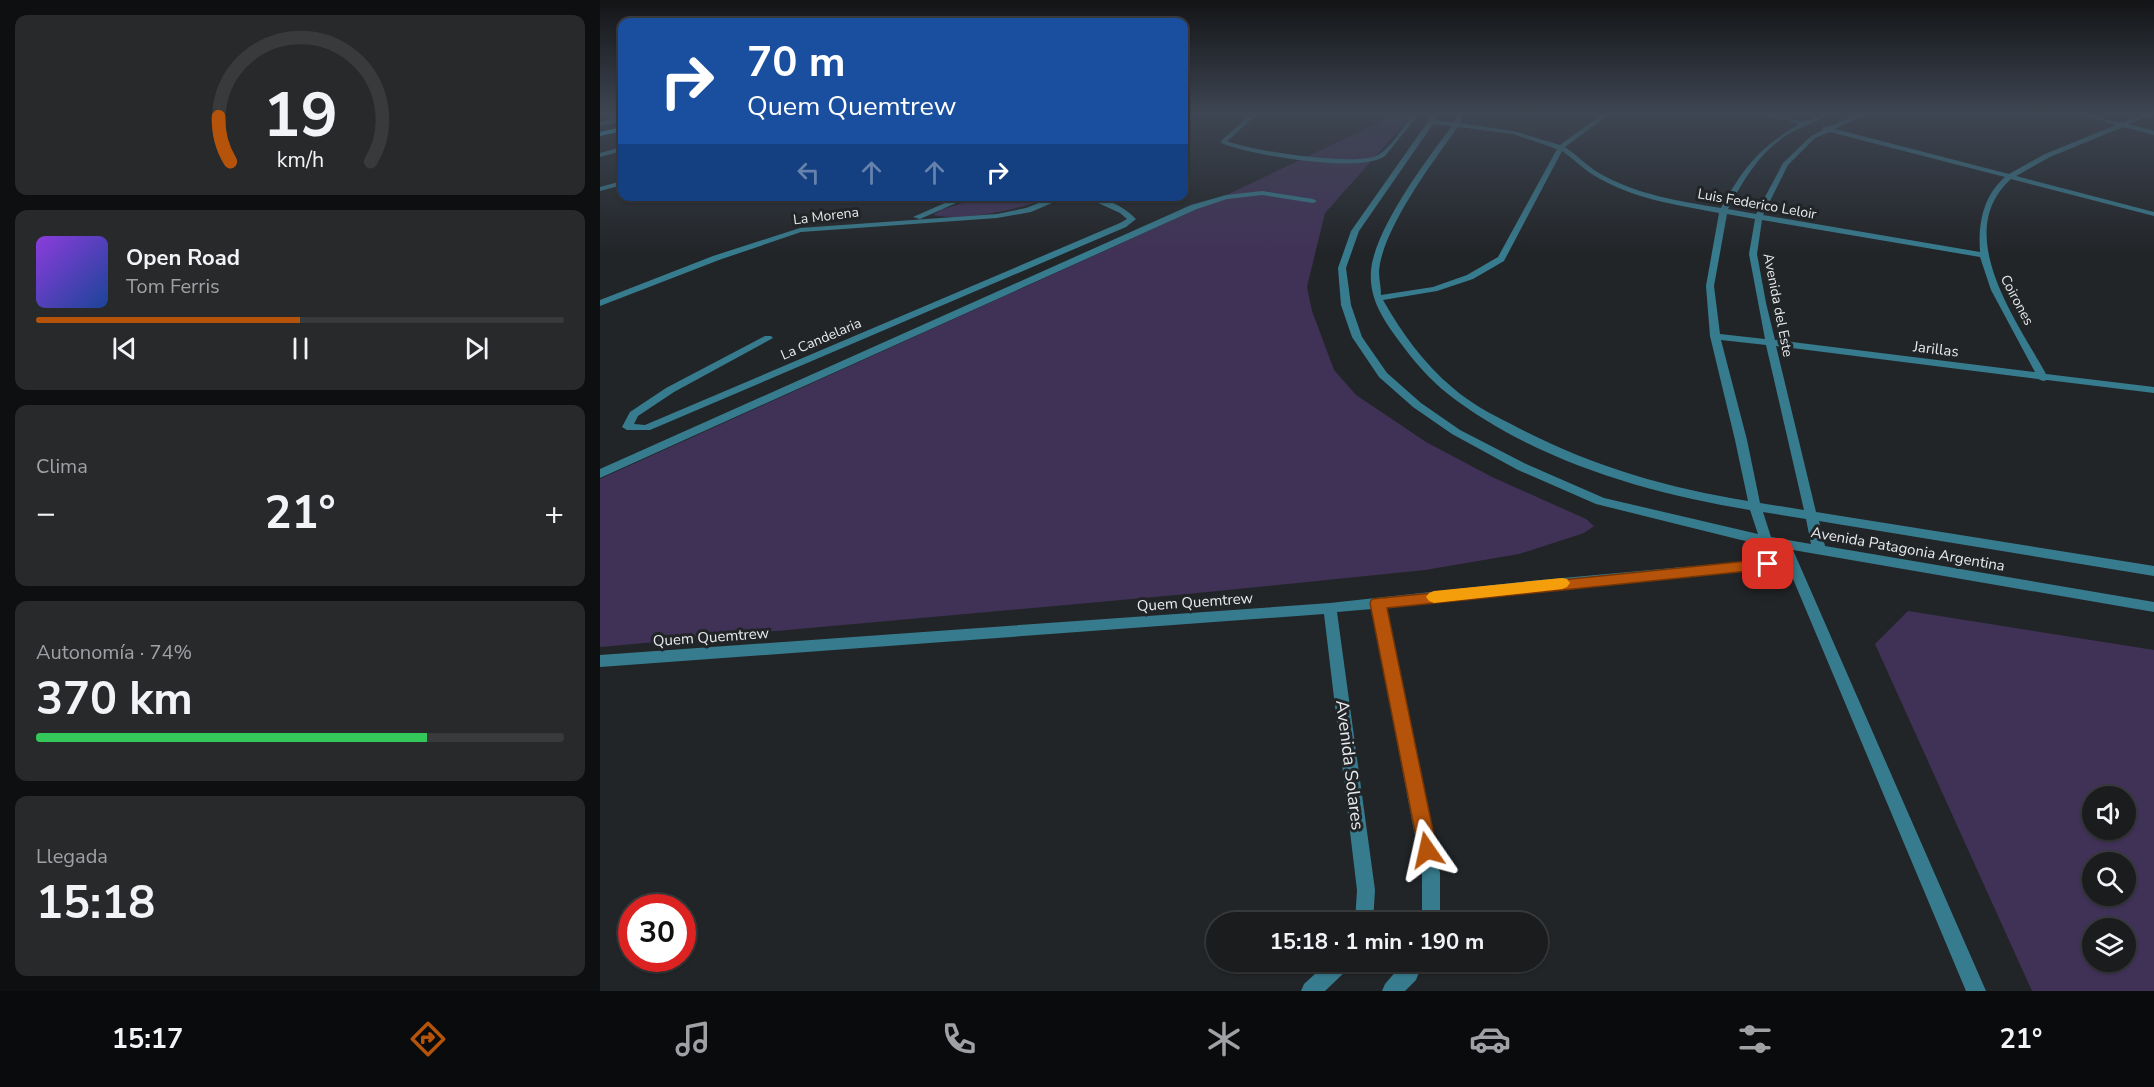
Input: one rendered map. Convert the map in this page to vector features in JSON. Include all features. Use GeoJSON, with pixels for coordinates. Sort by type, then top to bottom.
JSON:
{"type":"FeatureCollection","features":[{"type":"Feature","properties":{"kind":"street"},"geometry":{"type":"LineString","coordinates":[[1325,159],[1347,162],[1366,162],[1376,159]]}},
{"type":"Feature","properties":{"kind":"street","name":"Avenida Patagonia Argentina"},"geometry":{"type":"LineString","coordinates":[[1403,159],[1354,231],[1342,268],[1346,305],[1357,337],[1383,375],[1417,405],[1456,432],[1522,467],[1591,497],[1674,520],[1766,540],[2154,607]]}},
{"type":"Feature","properties":{"kind":"street"},"geometry":{"type":"LineString","coordinates":[[1431,159],[1386,232],[1375,270],[1377,298],[1443,286],[1470,277],[1501,259],[1555,159]]}},
{"type":"Feature","properties":{"kind":"street","name":"Luis Federico Leloir"},"geometry":{"type":"LineString","coordinates":[[1577,159],[1595,174],[1631,190],[1670,202],[1985,255]]}},
{"type":"Feature","properties":{"kind":"street"},"geometry":{"type":"LineString","coordinates":[[1756,159],[1743,175],[1723,212],[1710,286],[1715,336],[1755,507],[1766,540]]}},
{"type":"Feature","properties":{"kind":"street","name":"Avenida del Este"},"geometry":{"type":"LineString","coordinates":[[1790,159],[1785,164],[1760,211],[1753,254],[1771,343],[1819,549]]}},
{"type":"Feature","properties":{"kind":"street"},"geometry":{"type":"LineString","coordinates":[[1946,159],[2154,214]]}},
{"type":"Feature","properties":{"kind":"street","name":"Coirones"},"geometry":{"type":"LineString","coordinates":[[2043,378],[1989,276],[1983,236],[1988,208],[2000,184],[2044,159]]}},
{"type":"Feature","properties":{"kind":"street"},"geometry":{"type":"LineString","coordinates":[[600,189],[618,184]]}},
{"type":"Feature","properties":{"kind":"street"},"geometry":{"type":"LineString","coordinates":[[600,474],[1194,207],[1226,197],[1262,193],[1313,201]]}},
{"type":"Feature","properties":{"kind":"street"},"geometry":{"type":"LineString","coordinates":[[907,221],[957,201]]}},
{"type":"Feature","properties":{"kind":"street","name":"La Morena"},"geometry":{"type":"LineString","coordinates":[[600,303],[716,258],[800,230],[997,216],[1028,210],[1052,201]]}},
{"type":"Feature","properties":{"kind":"street","name":"La Candelaria"},"geometry":{"type":"LineString","coordinates":[[768,338],[670,390],[634,414],[627,427],[646,428],[1123,225],[1132,219],[1123,211],[1098,201]]}},
{"type":"Feature","properties":{"kind":"street","name":"Avenida Patagonia Argentina"},"geometry":{"type":"LineString","coordinates":[[1377,298],[1418,360],[1450,391],[1484,414],[1545,447],[1620,476],[1697,497],[2154,572]]}},
{"type":"Feature","properties":{"kind":"street","name":"Jarillas"},"geometry":{"type":"LineString","coordinates":[[1715,336],[2154,390]]}},
{"type":"Feature","properties":{"kind":"street"},"geometry":{"type":"LineString","coordinates":[[1784,543],[1976,991]]}},
{"type":"Feature","properties":{"kind":"street","name":"Quem Quemtrew"},"geometry":{"type":"LineString","coordinates":[[600,661],[1330,608],[1792,562]]}},
{"type":"Feature","properties":{"kind":"street"},"geometry":{"type":"LineString","coordinates":[[1378,603],[1431,873],[1431,912]]}},
{"type":"Feature","properties":{"kind":"street","name":"Avenida Solares"},"geometry":{"type":"LineString","coordinates":[[1330,608],[1366,890],[1365,912]]}},
{"type":"Feature","properties":{"kind":"street"},"geometry":{"type":"LineString","coordinates":[[1311,991],[1331,972]]}},
{"type":"Feature","properties":{"kind":"street"},"geometry":{"type":"LineString","coordinates":[[1392,991],[1409,972]]}},
{"type":"Feature","properties":{"kind":"shaded area"},"geometry":{"type":"Polygon","coordinates":[[[1302,159],[1373,159],[1325,213],[1307,287],[1312,311],[1334,370],[1356,395],[1426,442],[1492,477],[1586,519],[1594,526],[1584,533],[1519,554],[1425,570],[600,647],[600,479],[1195,210],[1302,159]]]}},
{"type":"Feature","properties":{"kind":"shaded area"},"geometry":{"type":"Polygon","coordinates":[[[969,201],[1040,201],[1010,209],[962,217],[933,215],[969,201]]]}},
{"type":"Feature","properties":{"kind":"shaded area"},"geometry":{"type":"Polygon","coordinates":[[[1908,611],[2154,650],[2154,991],[2032,991],[1875,644],[1908,611]]]}},
{"type":"Feature","properties":{"kind":"slow traffic"},"geometry":{"type":"LineString","coordinates":[[1434,597],[1562,583]]}},
{"type":"Feature","properties":{"kind":"route"},"geometry":{"type":"LineString","coordinates":[[1427,850],[1378,603],[1768,564]]}}]}
